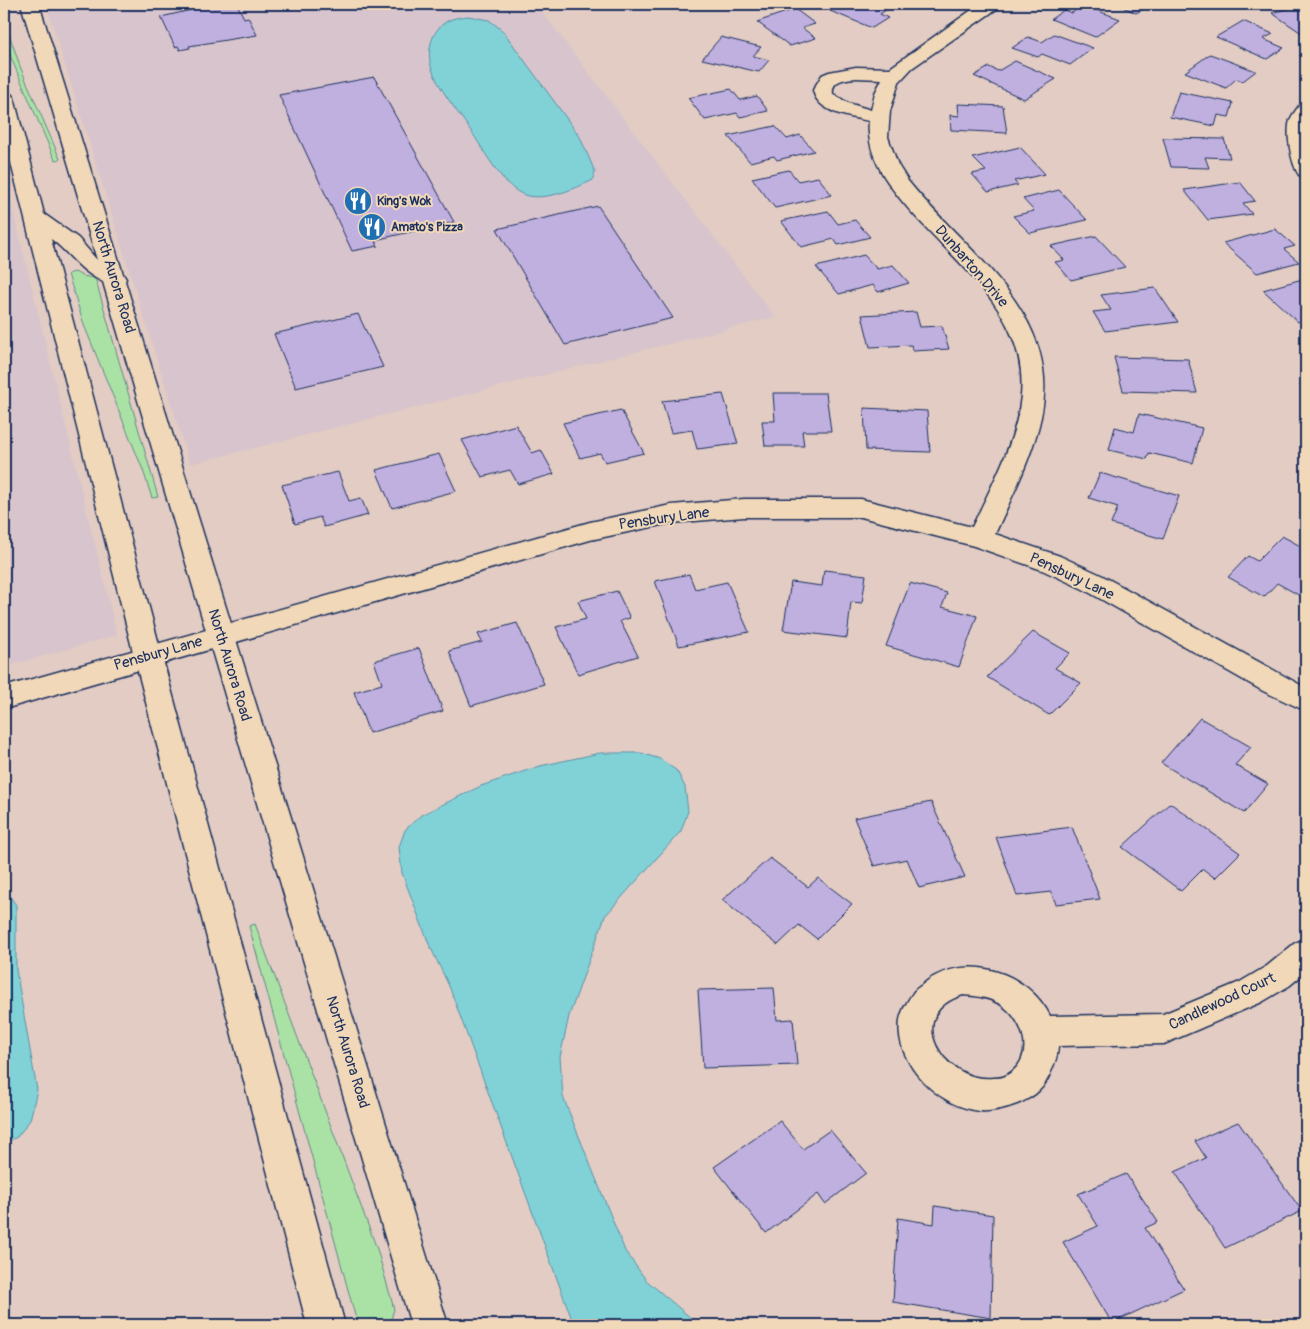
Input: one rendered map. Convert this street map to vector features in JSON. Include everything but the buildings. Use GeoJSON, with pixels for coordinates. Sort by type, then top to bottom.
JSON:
{"type":"FeatureCollection","features":[{"type":"Feature","properties":{"kind":"main road","name":"North Aurora Road"},"geometry":{"type":"LineString","coordinates":[[30,4],[430,1325]]}},
{"type":"Feature","properties":{"kind":"main road","name":"Dunbarton Drive"},"geometry":{"type":"LineString","coordinates":[[980,538],[1023,440],[1034,402],[1030,349],[1022,330],[995,288],[902,187],[886,161],[880,146],[878,117],[883,95],[894,74],[929,47],[992,4]]}},
{"type":"Feature","properties":{"kind":"main road"},"geometry":{"type":"LineString","coordinates":[[878,117],[841,107],[830,101],[824,96],[822,89],[824,83],[832,77],[858,72],[894,74]]}},
{"type":"Feature","properties":{"kind":"main road"},"geometry":{"type":"LineString","coordinates":[[4,98],[148,656],[326,1325]]}},
{"type":"Feature","properties":{"kind":"main road"},"geometry":{"type":"LineString","coordinates":[[1306,110],[1300,120],[1300,149],[1306,171]]}},
{"type":"Feature","properties":{"kind":"main road"},"geometry":{"type":"LineString","coordinates":[[35,216],[70,243],[92,267],[114,279]]}},
{"type":"Feature","properties":{"kind":"main road","name":"Pensbury Lane"},"geometry":{"type":"LineString","coordinates":[[4,698],[590,531],[671,514],[744,508],[861,508],[980,538],[1051,563],[1092,582],[1273,684],[1306,700]]}},
{"type":"Feature","properties":{"kind":"main road","name":"Candlewood Court"},"geometry":{"type":"LineString","coordinates":[[1041,1031],[1164,1029],[1251,992],[1278,976],[1306,953]]}},
{"type":"Feature","properties":{"kind":"shaded area"},"geometry":{"type":"Polygon","coordinates":[[[46,4],[536,4],[775,317],[190,464],[46,4]]]}},
{"type":"Feature","properties":{"kind":"shaded area"},"geometry":{"type":"Polygon","coordinates":[[[4,174],[117,635],[4,667],[4,174]]]}},
{"type":"Feature","properties":{"kind":"green space"},"geometry":{"type":"Polygon","coordinates":[[[4,19],[21,69],[60,159],[55,160],[9,53],[4,38],[4,19]]]}},
{"type":"Feature","properties":{"kind":"green space"},"geometry":{"type":"Polygon","coordinates":[[[75,272],[82,276],[94,278],[96,281],[158,497],[152,498],[143,470],[84,325],[68,274],[75,272]]]}},
{"type":"Feature","properties":{"kind":"green space"},"geometry":{"type":"Polygon","coordinates":[[[255,924],[377,1249],[394,1309],[390,1323],[386,1325],[360,1325],[356,1319],[249,926],[255,924]]]}},
{"type":"Feature","properties":{"kind":"water"},"geometry":{"type":"Polygon","coordinates":[[[468,16],[489,20],[503,31],[580,137],[595,172],[593,180],[567,191],[537,197],[520,193],[499,174],[443,91],[430,61],[431,43],[439,28],[449,20],[468,16]]]}},
{"type":"Feature","properties":{"kind":"water"},"geometry":{"type":"Polygon","coordinates":[[[600,753],[641,753],[660,759],[677,771],[685,787],[688,811],[681,831],[605,916],[569,1016],[560,1057],[563,1097],[625,1251],[646,1280],[699,1325],[574,1325],[449,986],[429,944],[402,873],[399,847],[405,830],[421,815],[481,786],[540,766],[600,753]]]}},
{"type":"Feature","properties":{"kind":"water"},"geometry":{"type":"Polygon","coordinates":[[[4,888],[16,905],[16,970],[37,1090],[30,1120],[17,1137],[4,1143],[4,888]]]}},
{"type":"Feature","properties":{"kind":"place","name":"King's Wok"},"geometry":{"type":"Point","coordinates":[358,201]}},
{"type":"Feature","properties":{"kind":"place","name":"Amato's Pizza"},"geometry":{"type":"Point","coordinates":[372,227]}}]}
